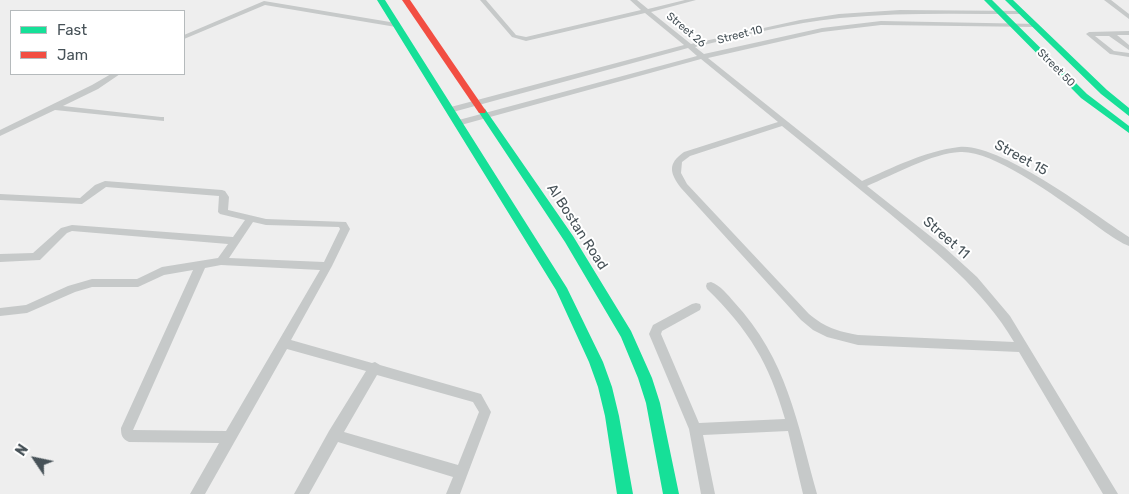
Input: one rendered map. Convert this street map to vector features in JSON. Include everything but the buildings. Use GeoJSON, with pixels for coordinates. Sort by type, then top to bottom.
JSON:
{"type":"FeatureCollection","features":[{"type":"Feature","properties":{"kind":"main road"},"geometry":{"type":"LineString","coordinates":[[381,0],[546,261],[584,336],[596,362],[612,416],[625,494]]}},
{"type":"Feature","properties":{"kind":"main road","name":"Al Bostan Road"},"geometry":{"type":"LineString","coordinates":[[406,0],[569,239],[626,335],[645,378],[653,404],[671,494]]}},
{"type":"Feature","properties":{"kind":"main road","name":"Street 50"},"geometry":{"type":"LineString","coordinates":[[988,0],[1084,96],[1129,130]]}},
{"type":"Feature","properties":{"kind":"main road","name":"Street 50"},"geometry":{"type":"LineString","coordinates":[[1009,0],[1104,92],[1129,113]]}},
{"type":"Feature","properties":{"kind":"street"},"geometry":{"type":"LineString","coordinates":[[483,0],[514,36],[526,39],[693,0]]}},
{"type":"Feature","properties":{"kind":"street","name":"Street 26"},"geometry":{"type":"LineString","coordinates":[[633,0],[702,57]]}},
{"type":"Feature","properties":{"kind":"street"},"geometry":{"type":"LineString","coordinates":[[1107,0],[1129,17]]}},
{"type":"Feature","properties":{"kind":"street"},"geometry":{"type":"LineString","coordinates":[[185,37],[262,3],[396,25]]}},
{"type":"Feature","properties":{"kind":"street","name":"Street 10"},"geometry":{"type":"LineString","coordinates":[[450,110],[689,46],[781,25],[839,16],[900,12],[1022,12]]}},
{"type":"Feature","properties":{"kind":"street","name":"Street 10"},"geometry":{"type":"LineString","coordinates":[[458,123],[702,57],[809,32],[850,25],[914,22],[1036,25]]}},
{"type":"Feature","properties":{"kind":"street"},"geometry":{"type":"LineString","coordinates":[[1110,33],[1129,48]]}},
{"type":"Feature","properties":{"kind":"street"},"geometry":{"type":"LineString","coordinates":[[1129,33],[1089,34],[1111,52],[1129,55]]}},
{"type":"Feature","properties":{"kind":"street","name":"Street 11"},"geometry":{"type":"LineString","coordinates":[[702,57],[861,185],[952,260],[973,280],[998,308],[1024,347],[1111,494]]}},
{"type":"Feature","properties":{"kind":"street"},"geometry":{"type":"LineString","coordinates":[[0,133],[95,87],[114,75]]}},
{"type":"Feature","properties":{"kind":"street"},"geometry":{"type":"LineString","coordinates":[[52,107],[161,119]]}},
{"type":"Feature","properties":{"kind":"street"},"geometry":{"type":"LineString","coordinates":[[783,123],[687,154],[678,160],[675,169],[678,178],[684,186],[805,317],[817,327],[831,334],[858,340],[1024,347]]}},
{"type":"Feature","properties":{"kind":"street","name":"Street 15"},"geometry":{"type":"LineString","coordinates":[[861,185],[943,153],[963,149],[978,150],[1019,170],[1129,242]]}},
{"type":"Feature","properties":{"kind":"street"},"geometry":{"type":"LineString","coordinates":[[0,197],[82,201],[98,187],[107,184],[218,192],[223,194],[224,197],[223,212],[250,220],[284,223],[343,224],[344,229],[327,266],[197,494]]}},
{"type":"Feature","properties":{"kind":"street"},"geometry":{"type":"LineString","coordinates":[[221,261],[250,220]]}},
{"type":"Feature","properties":{"kind":"street"},"geometry":{"type":"LineString","coordinates":[[0,258],[36,257],[64,230],[76,228],[235,241]]}},
{"type":"Feature","properties":{"kind":"street"},"geometry":{"type":"LineString","coordinates":[[0,312],[27,309],[72,289],[92,283],[138,283],[161,272],[221,261],[327,266]]}},
{"type":"Feature","properties":{"kind":"street"},"geometry":{"type":"LineString","coordinates":[[201,264],[127,428],[127,434],[129,436],[230,437]]}},
{"type":"Feature","properties":{"kind":"street"},"geometry":{"type":"LineString","coordinates":[[711,286],[733,307],[753,332],[770,360],[783,391],[810,494]]}},
{"type":"Feature","properties":{"kind":"street"},"geometry":{"type":"LineString","coordinates":[[696,307],[659,327],[655,332],[695,429],[708,494]]}},
{"type":"Feature","properties":{"kind":"street"},"geometry":{"type":"LineString","coordinates":[[284,343],[375,367],[477,398],[485,412],[453,494]]}},
{"type":"Feature","properties":{"kind":"street"},"geometry":{"type":"LineString","coordinates":[[301,494],[375,367]]}},
{"type":"Feature","properties":{"kind":"street"},"geometry":{"type":"LineString","coordinates":[[695,429],[791,425]]}},
{"type":"Feature","properties":{"kind":"street"},"geometry":{"type":"LineString","coordinates":[[334,435],[461,473]]}},
{"type":"Feature","properties":{"kind":"traffic: fast"},"geometry":{"type":"LineString","coordinates":[[381,0],[561,288],[596,362],[605,387],[612,416],[625,494]]}},
{"type":"Feature","properties":{"kind":"traffic: fast"},"geometry":{"type":"LineString","coordinates":[[988,0],[1084,96],[1129,130]]}},
{"type":"Feature","properties":{"kind":"traffic: fast"},"geometry":{"type":"LineString","coordinates":[[1009,0],[1104,92],[1129,113]]}},
{"type":"Feature","properties":{"kind":"traffic: fast"},"geometry":{"type":"LineString","coordinates":[[482,111],[569,239],[626,335],[645,378],[653,403],[671,494]]}},
{"type":"Feature","properties":{"kind":"traffic: jam"},"geometry":{"type":"LineString","coordinates":[[406,0],[482,111]]}}]}
